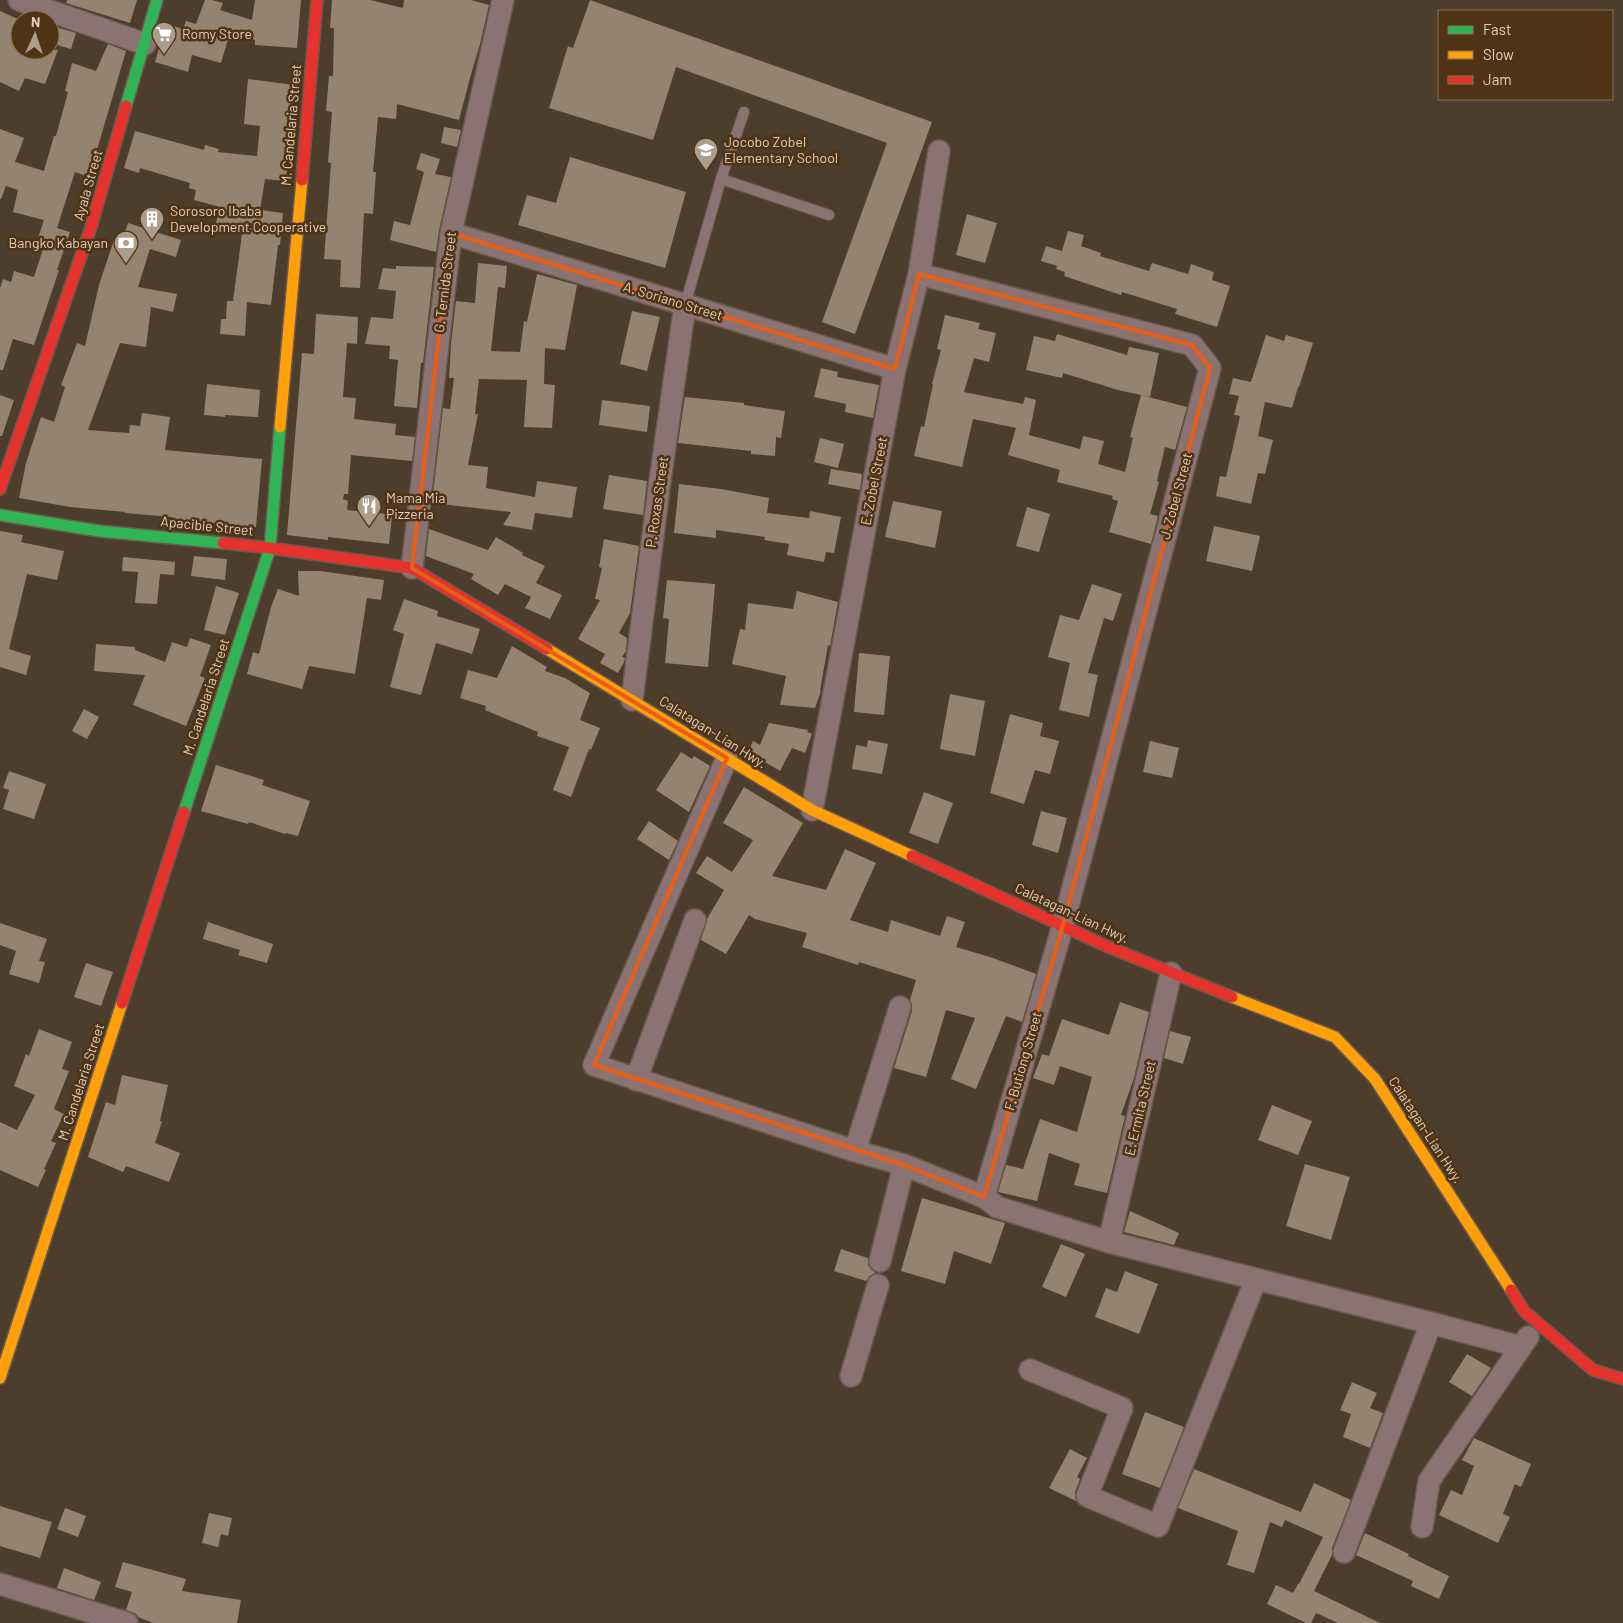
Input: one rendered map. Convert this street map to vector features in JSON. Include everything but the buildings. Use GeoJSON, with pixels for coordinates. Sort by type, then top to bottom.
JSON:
{"type":"FeatureCollection","features":[{"type":"Feature","properties":{"kind":"main road","name":"Ayala Street"},"geometry":{"type":"LineString","coordinates":[[0,490],[92,227],[158,0]]}},
{"type":"Feature","properties":{"kind":"main road","name":"M. Candelaria Street"},"geometry":{"type":"LineString","coordinates":[[0,1378],[270,548],[317,0]]}},
{"type":"Feature","properties":{"kind":"main road","name":"Apacible Street"},"geometry":{"type":"LineString","coordinates":[[0,516],[99,531],[270,548],[412,568]]}},
{"type":"Feature","properties":{"kind":"main road","name":"Calatagan-Lian Hwy."},"geometry":{"type":"LineString","coordinates":[[412,568],[812,810],[1106,946],[1335,1037],[1375,1078],[1524,1311],[1593,1370],[1623,1378]]}},
{"type":"Feature","properties":{"kind":"street"},"geometry":{"type":"LineString","coordinates":[[18,0],[144,44]]}},
{"type":"Feature","properties":{"kind":"street","name":"G. Ternida Street"},"geometry":{"type":"LineString","coordinates":[[412,568],[451,233],[503,0]]}},
{"type":"Feature","properties":{"kind":"street","name":"E. Zobel Street"},"geometry":{"type":"LineString","coordinates":[[812,810],[895,369],[919,274],[939,151]]}},
{"type":"Feature","properties":{"kind":"street","name":"A. Soriano Street"},"geometry":{"type":"LineString","coordinates":[[451,233],[895,369]]}},
{"type":"Feature","properties":{"kind":"street","name":"J. Zobel Street"},"geometry":{"type":"LineString","coordinates":[[919,274],[1192,345],[1210,368],[1063,925]]}},
{"type":"Feature","properties":{"kind":"street","name":"P. Roxas Street"},"geometry":{"type":"LineString","coordinates":[[632,700],[685,305]]}},
{"type":"Feature","properties":{"kind":"street"},"geometry":{"type":"LineString","coordinates":[[727,758],[594,1066],[855,1151],[904,1165],[984,1197],[998,1207],[1109,1242],[1521,1347]]}},
{"type":"Feature","properties":{"kind":"street"},"geometry":{"type":"LineString","coordinates":[[636,1080],[695,920]]}},
{"type":"Feature","properties":{"kind":"street","name":"F. Butiong Street"},"geometry":{"type":"LineString","coordinates":[[984,1197],[1063,925]]}},
{"type":"Feature","properties":{"kind":"street","name":"E. Ermita Street"},"geometry":{"type":"LineString","coordinates":[[1109,1242],[1171,973]]}},
{"type":"Feature","properties":{"kind":"street"},"geometry":{"type":"LineString","coordinates":[[855,1151],[900,1007]]}},
{"type":"Feature","properties":{"kind":"street"},"geometry":{"type":"LineString","coordinates":[[880,1261],[904,1165]]}},
{"type":"Feature","properties":{"kind":"street"},"geometry":{"type":"LineString","coordinates":[[1030,1370],[1122,1408],[1087,1496],[1158,1526],[1256,1279]]}},
{"type":"Feature","properties":{"kind":"street"},"geometry":{"type":"LineString","coordinates":[[851,1376],[878,1284]]}},
{"type":"Feature","properties":{"kind":"street"},"geometry":{"type":"LineString","coordinates":[[1422,1527],[1429,1481],[1538,1322]]}},
{"type":"Feature","properties":{"kind":"street"},"geometry":{"type":"LineString","coordinates":[[1344,1552],[1431,1323]]}},
{"type":"Feature","properties":{"kind":"street"},"geometry":{"type":"LineString","coordinates":[[0,1584],[127,1623]]}},
{"type":"Feature","properties":{"kind":"lane"},"geometry":{"type":"LineString","coordinates":[[685,305],[721,179],[744,112]]}},
{"type":"Feature","properties":{"kind":"lane"},"geometry":{"type":"LineString","coordinates":[[721,179],[829,215]]}},
{"type":"Feature","properties":{"kind":"highlighted area"},"geometry":{"type":"Polygon","coordinates":[[[451,233],[895,369],[919,274],[1192,345],[1210,368],[1063,925],[984,1197],[904,1165],[594,1065],[727,758],[412,568],[451,233]]]}},
{"type":"Feature","properties":{"kind":"traffic: fast"},"geometry":{"type":"LineString","coordinates":[[126,106],[157,0]]}},
{"type":"Feature","properties":{"kind":"traffic: fast"},"geometry":{"type":"LineString","coordinates":[[184,812],[270,548],[280,427]]}},
{"type":"Feature","properties":{"kind":"traffic: fast"},"geometry":{"type":"LineString","coordinates":[[0,515],[99,531],[223,543]]}},
{"type":"Feature","properties":{"kind":"traffic: slow"},"geometry":{"type":"LineString","coordinates":[[280,427],[302,180]]}},
{"type":"Feature","properties":{"kind":"traffic: slow"},"geometry":{"type":"LineString","coordinates":[[547,649],[812,810],[912,856]]}},
{"type":"Feature","properties":{"kind":"traffic: slow"},"geometry":{"type":"LineString","coordinates":[[1232,997],[1335,1037],[1375,1079],[1511,1290]]}},
{"type":"Feature","properties":{"kind":"traffic: slow"},"geometry":{"type":"LineString","coordinates":[[0,1378],[122,1003]]}},
{"type":"Feature","properties":{"kind":"traffic: jam"},"geometry":{"type":"LineString","coordinates":[[302,180],[317,0]]}},
{"type":"Feature","properties":{"kind":"traffic: jam"},"geometry":{"type":"LineString","coordinates":[[0,489],[91,227],[126,106]]}},
{"type":"Feature","properties":{"kind":"traffic: jam"},"geometry":{"type":"LineString","coordinates":[[223,543],[412,568],[547,649]]}},
{"type":"Feature","properties":{"kind":"traffic: jam"},"geometry":{"type":"LineString","coordinates":[[122,1003],[184,812]]}},
{"type":"Feature","properties":{"kind":"traffic: jam"},"geometry":{"type":"LineString","coordinates":[[912,856],[1106,946],[1232,997]]}},
{"type":"Feature","properties":{"kind":"traffic: jam"},"geometry":{"type":"LineString","coordinates":[[1511,1290],[1524,1311],[1593,1370],[1623,1379]]}},
{"type":"Feature","properties":{"kind":"place","name":"Romy Store"},"geometry":{"type":"Point","coordinates":[164,55]}},
{"type":"Feature","properties":{"kind":"place","name":"Jocobo Zobel Elementary School"},"geometry":{"type":"Point","coordinates":[706,171]}},
{"type":"Feature","properties":{"kind":"place","name":"Sorosoro Ibaba Development Cooperative"},"geometry":{"type":"Point","coordinates":[152,240]}},
{"type":"Feature","properties":{"kind":"place","name":"Bangko Kabayan"},"geometry":{"type":"Point","coordinates":[126,264]}},
{"type":"Feature","properties":{"kind":"place","name":"Mama Mia Pizzeria"},"geometry":{"type":"Point","coordinates":[369,527]}}]}
